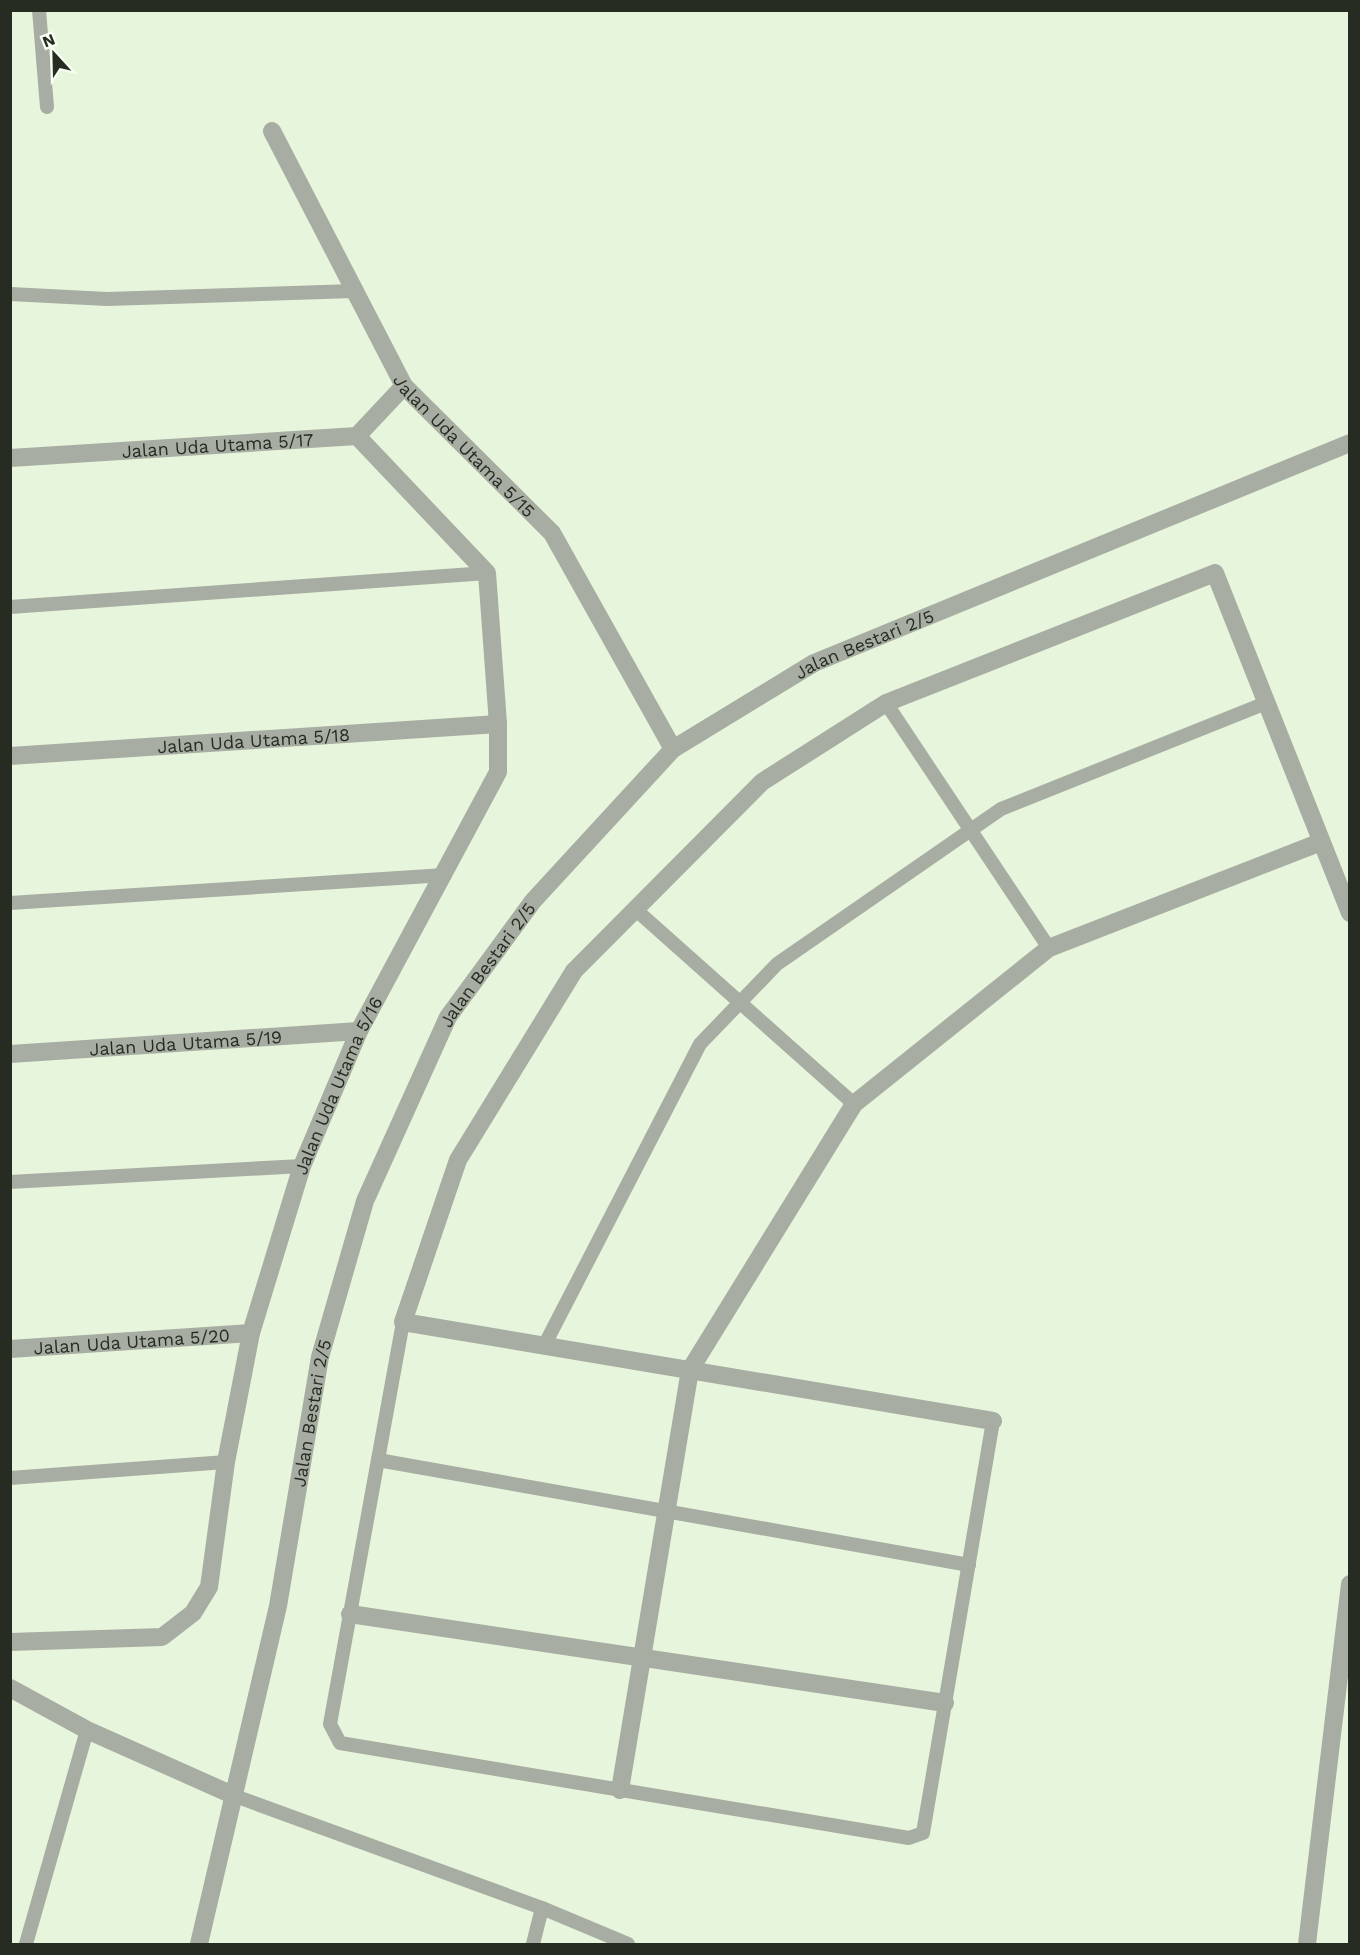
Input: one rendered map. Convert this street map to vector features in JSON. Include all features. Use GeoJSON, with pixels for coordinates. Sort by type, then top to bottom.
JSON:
{"type":"FeatureCollection","features":[{"type":"Feature","properties":{"kind":"street","name":"Jalan Uda Utama 5/15"},"geometry":{"type":"LineString","coordinates":[[272,131],[404,386],[552,533],[673,748]]}},
{"type":"Feature","properties":{"kind":"street"},"geometry":{"type":"LineString","coordinates":[[404,386],[357,436],[487,573]]}},
{"type":"Feature","properties":{"kind":"street","name":"Jalan Uda Utama 5/17"},"geometry":{"type":"LineString","coordinates":[[10,458],[357,436]]}},
{"type":"Feature","properties":{"kind":"street","name":"Jalan Bestari 2/5"},"geometry":{"type":"LineString","coordinates":[[199,1944],[278,1606],[320,1358],[365,1201],[448,1017],[533,901],[673,748],[814,663],[1350,443]]}},
{"type":"Feature","properties":{"kind":"street","name":"Jalan Uda Utama 5/16"},"geometry":{"type":"LineString","coordinates":[[10,1642],[162,1637],[193,1613],[209,1587],[226,1462],[251,1333],[302,1166],[359,1031],[498,772],[498,724],[487,573]]}},
{"type":"Feature","properties":{"kind":"street"},"geometry":{"type":"LineString","coordinates":[[993,1421],[403,1322],[458,1160],[574,971],[762,782],[886,703],[1215,573],[1350,913]]}},
{"type":"Feature","properties":{"kind":"street","name":"Jalan Uda Utama 5/18"},"geometry":{"type":"LineString","coordinates":[[10,756],[498,724]]}},
{"type":"Feature","properties":{"kind":"street"},"geometry":{"type":"LineString","coordinates":[[620,1790],[690,1370],[854,1104],[1049,948],[1321,842]]}},
{"type":"Feature","properties":{"kind":"street","name":"Jalan Uda Utama 5/19"},"geometry":{"type":"LineString","coordinates":[[10,1054],[359,1031]]}},
{"type":"Feature","properties":{"kind":"street","name":"Jalan Uda Utama 5/20"},"geometry":{"type":"LineString","coordinates":[[10,1349],[251,1333]]}},
{"type":"Feature","properties":{"kind":"street"},"geometry":{"type":"LineString","coordinates":[[1306,1944],[1349,1584]]}},
{"type":"Feature","properties":{"kind":"street"},"geometry":{"type":"LineString","coordinates":[[350,1614],[945,1703]]}},
{"type":"Feature","properties":{"kind":"street"},"geometry":{"type":"LineString","coordinates":[[10,1688],[87,1730],[235,1796]]}},
{"type":"Feature","properties":{"kind":"lane"},"geometry":{"type":"LineString","coordinates":[[39,10],[47,107]]}},
{"type":"Feature","properties":{"kind":"lane"},"geometry":{"type":"LineString","coordinates":[[10,294],[106,299],[354,291]]}},
{"type":"Feature","properties":{"kind":"lane"},"geometry":{"type":"LineString","coordinates":[[10,607],[487,573]]}},
{"type":"Feature","properties":{"kind":"lane"},"geometry":{"type":"LineString","coordinates":[[886,703],[1049,948]]}},
{"type":"Feature","properties":{"kind":"lane"},"geometry":{"type":"LineString","coordinates":[[544,1346],[700,1044],[777,964],[1001,809],[1266,703]]}},
{"type":"Feature","properties":{"kind":"lane"},"geometry":{"type":"LineString","coordinates":[[10,903],[445,874]]}},
{"type":"Feature","properties":{"kind":"lane"},"geometry":{"type":"LineString","coordinates":[[635,909],[854,1104]]}},
{"type":"Feature","properties":{"kind":"lane"},"geometry":{"type":"LineString","coordinates":[[10,1182],[302,1166]]}},
{"type":"Feature","properties":{"kind":"lane"},"geometry":{"type":"LineString","coordinates":[[403,1322],[330,1724],[340,1743],[620,1790],[909,1838],[924,1833],[993,1421]]}},
{"type":"Feature","properties":{"kind":"lane"},"geometry":{"type":"LineString","coordinates":[[378,1460],[969,1565]]}},
{"type":"Feature","properties":{"kind":"lane"},"geometry":{"type":"LineString","coordinates":[[10,1478],[226,1462]]}},
{"type":"Feature","properties":{"kind":"lane"},"geometry":{"type":"LineString","coordinates":[[27,1944],[87,1730]]}},
{"type":"Feature","properties":{"kind":"lane"},"geometry":{"type":"LineString","coordinates":[[235,1796],[542,1908],[628,1944]]}},
{"type":"Feature","properties":{"kind":"lane"},"geometry":{"type":"LineString","coordinates":[[533,1944],[542,1908]]}}]}
